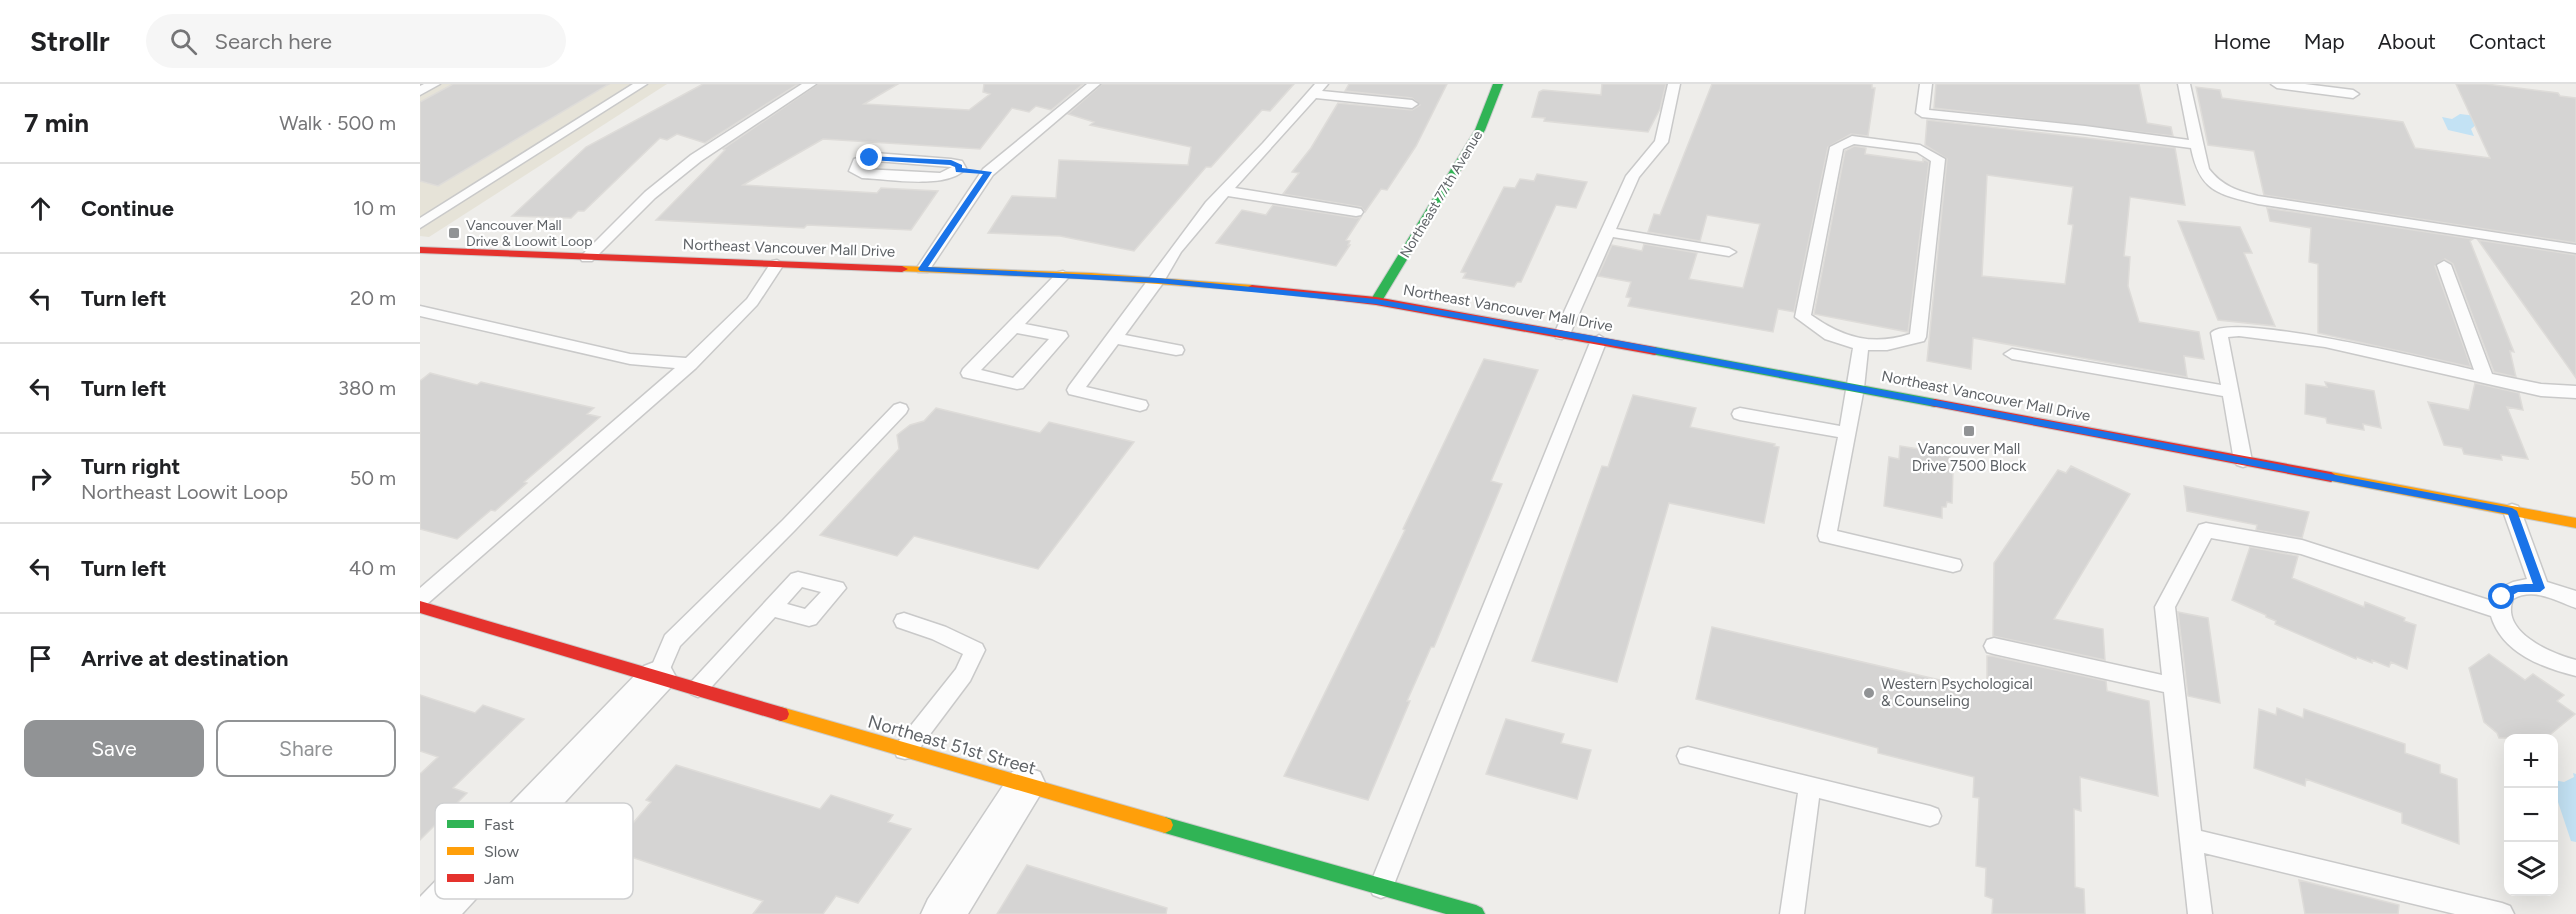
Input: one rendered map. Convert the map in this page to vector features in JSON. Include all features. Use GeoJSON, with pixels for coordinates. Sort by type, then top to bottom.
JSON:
{"type":"FeatureCollection","features":[{"type":"Feature","properties":{"kind":"main road","name":"Northeast 77th Avenue"},"geometry":{"type":"LineString","coordinates":[[1376,301],[1480,130],[1498,84]]}},
{"type":"Feature","properties":{"kind":"main road","name":"Northeast Vancouver Mall Drive"},"geometry":{"type":"LineString","coordinates":[[423,254],[1063,274],[1158,280],[1376,301],[1599,340],[2576,523]]}},
{"type":"Feature","properties":{"kind":"main road","name":"Northeast 51st Street"},"geometry":{"type":"LineString","coordinates":[[420,607],[905,750],[1476,914]]}},
{"type":"Feature","properties":{"kind":"street"},"geometry":{"type":"LineString","coordinates":[[538,803],[657,677]]}},
{"type":"Feature","properties":{"kind":"street"},"geometry":{"type":"LineString","coordinates":[[943,914],[1026,785]]}},
{"type":"Feature","properties":{"kind":"street"},"geometry":{"type":"LineString","coordinates":[[433,914],[447,899]]}},
{"type":"Feature","properties":{"kind":"lane"},"geometry":{"type":"LineString","coordinates":[[420,91],[434,84]]}},
{"type":"Feature","properties":{"kind":"lane"},"geometry":{"type":"LineString","coordinates":[[420,224],[641,84]]}},
{"type":"Feature","properties":{"kind":"lane"},"geometry":{"type":"LineString","coordinates":[[587,258],[650,195],[696,158],[810,84]]}},
{"type":"Feature","properties":{"kind":"lane"},"geometry":{"type":"LineString","coordinates":[[922,269],[988,172],[1094,84]]}},
{"type":"Feature","properties":{"kind":"lane"},"geometry":{"type":"LineString","coordinates":[[1562,334],[1633,176],[1661,142],[1674,84]]}},
{"type":"Feature","properties":{"kind":"lane"},"geometry":{"type":"LineString","coordinates":[[1926,84],[1922,113],[2085,130],[2197,145]]}},
{"type":"Feature","properties":{"kind":"lane"},"geometry":{"type":"LineString","coordinates":[[2184,84],[2202,170],[2212,182],[2230,193],[2258,200],[2576,249]]}},
{"type":"Feature","properties":{"kind":"lane"},"geometry":{"type":"LineString","coordinates":[[2277,84],[2353,94]]}},
{"type":"Feature","properties":{"kind":"lane"},"geometry":{"type":"LineString","coordinates":[[1140,405],[1076,390],[1158,280],[1175,251],[1225,191],[1318,89],[1412,104]]}},
{"type":"Feature","properties":{"kind":"lane"},"geometry":{"type":"LineString","coordinates":[[1852,140],[1920,149],[1938,159],[1918,337],[1894,346],[1861,346],[1819,330],[1803,317],[1837,147],[1852,140]]}},
{"type":"Feature","properties":{"kind":"lane"},"geometry":{"type":"LineString","coordinates":[[958,170],[959,166],[954,163],[875,157],[860,162],[855,168],[862,174],[904,176],[945,177],[958,170],[988,172]]}},
{"type":"Feature","properties":{"kind":"lane"},"geometry":{"type":"LineString","coordinates":[[904,176],[918,159]]}},
{"type":"Feature","properties":{"kind":"lane"},"geometry":{"type":"LineString","coordinates":[[1225,191],[1356,212]]}},
{"type":"Feature","properties":{"kind":"lane"},"geometry":{"type":"LineString","coordinates":[[1608,232],[1729,252]]}},
{"type":"Feature","properties":{"kind":"lane"},"geometry":{"type":"LineString","coordinates":[[420,599],[690,363],[752,302],[777,264]]}},
{"type":"Feature","properties":{"kind":"lane"},"geometry":{"type":"LineString","coordinates":[[2444,265],[2485,378]]}},
{"type":"Feature","properties":{"kind":"lane"},"geometry":{"type":"LineString","coordinates":[[1013,327],[1060,336],[1017,384],[969,373],[1063,274]]}},
{"type":"Feature","properties":{"kind":"lane"},"geometry":{"type":"LineString","coordinates":[[420,311],[630,359],[690,363]]}},
{"type":"Feature","properties":{"kind":"lane"},"geometry":{"type":"LineString","coordinates":[[2243,461],[2219,333],[2238,331],[2325,342],[2541,390],[2576,392]]}},
{"type":"Feature","properties":{"kind":"lane"},"geometry":{"type":"LineString","coordinates":[[1116,338],[1176,350]]}},
{"type":"Feature","properties":{"kind":"lane"},"geometry":{"type":"LineString","coordinates":[[1381,887],[1599,340]]}},
{"type":"Feature","properties":{"kind":"lane"},"geometry":{"type":"LineString","coordinates":[[1861,346],[1856,388],[1827,536],[1953,565]]}},
{"type":"Feature","properties":{"kind":"lane"},"geometry":{"type":"LineString","coordinates":[[2012,354],[2230,392]]}},
{"type":"Feature","properties":{"kind":"lane"},"geometry":{"type":"LineString","coordinates":[[657,677],[672,641],[789,525],[900,409]]}},
{"type":"Feature","properties":{"kind":"lane"},"geometry":{"type":"LineString","coordinates":[[1740,414],[1846,433]]}},
{"type":"Feature","properties":{"kind":"lane"},"geometry":{"type":"LineString","coordinates":[[2512,511],[2540,588]]}},
{"type":"Feature","properties":{"kind":"lane"},"geometry":{"type":"LineString","coordinates":[[2200,914],[2165,608],[2206,530],[2302,548],[2499,611]]}},
{"type":"Feature","properties":{"kind":"lane"},"geometry":{"type":"LineString","coordinates":[[2576,600],[2540,588],[2523,587],[2508,591],[2500,600],[2499,611],[2507,628],[2529,649],[2551,661],[2576,668]]}},
{"type":"Feature","properties":{"kind":"lane"},"geometry":{"type":"LineString","coordinates":[[698,688],[772,608]]}},
{"type":"Feature","properties":{"kind":"lane"},"geometry":{"type":"LineString","coordinates":[[904,621],[939,633],[975,650],[963,675],[905,750]]}},
{"type":"Feature","properties":{"kind":"lane"},"geometry":{"type":"LineString","coordinates":[[1994,646],[2174,686]]}},
{"type":"Feature","properties":{"kind":"lane"},"geometry":{"type":"LineString","coordinates":[[1688,756],[1930,816]]}},
{"type":"Feature","properties":{"kind":"lane"},"geometry":{"type":"LineString","coordinates":[[1792,914],[1810,786]]}},
{"type":"Feature","properties":{"kind":"lane"},"geometry":{"type":"LineString","coordinates":[[2191,839],[2502,914]]}},
{"type":"Feature","properties":{"kind":"shaded area"},"geometry":{"type":"Polygon","coordinates":[[[420,84],[667,84],[429,237],[420,236],[420,84]]]}},
{"type":"Feature","properties":{"kind":"water"},"geometry":{"type":"Polygon","coordinates":[[[2460,114],[2485,117],[2471,129],[2474,136],[2448,130],[2442,117],[2452,119],[2460,114]]]}},
{"type":"Feature","properties":{"kind":"water"},"geometry":{"type":"Polygon","coordinates":[[[2573,773],[2576,774],[2576,842],[2571,841],[2558,802],[2558,781],[2564,782],[2574,777],[2573,773]]]}},
{"type":"Feature","properties":{"kind":"building"},"geometry":{"type":"Polygon","coordinates":[[[453,84],[609,84],[438,186],[420,181],[420,102],[453,84]]]}},
{"type":"Feature","properties":{"kind":"building"},"geometry":{"type":"Polygon","coordinates":[[[703,84],[798,84],[705,143],[677,134],[667,140],[660,138],[584,211],[578,211],[571,218],[512,216],[586,147],[703,84]]]}},
{"type":"Feature","properties":{"kind":"building"},"geometry":{"type":"Polygon","coordinates":[[[818,84],[898,84],[864,104],[969,110],[990,94],[983,92],[984,84],[1083,84],[1051,110],[1036,106],[1029,112],[1012,108],[980,149],[823,139],[743,185],[877,193],[881,188],[938,191],[911,230],[807,225],[804,228],[656,220],[725,150],[723,149],[818,84]]]}},
{"type":"Feature","properties":{"kind":"building"},"geometry":{"type":"Polygon","coordinates":[[[1102,84],[1294,84],[1270,111],[1262,110],[1211,167],[1206,167],[1134,251],[1060,236],[988,233],[1012,196],[1056,198],[1059,160],[1188,165],[1191,147],[1090,125],[1094,122],[1068,114],[1102,84]]]}},
{"type":"Feature","properties":{"kind":"building"},"geometry":{"type":"Polygon","coordinates":[[[1349,84],[1447,84],[1416,146],[1387,190],[1381,189],[1365,212],[1361,207],[1283,194],[1299,173],[1292,172],[1311,148],[1338,103],[1412,110],[1420,105],[1412,98],[1345,91],[1349,84]]]}},
{"type":"Feature","properties":{"kind":"building"},"geometry":{"type":"Polygon","coordinates":[[[1602,84],[1666,84],[1660,109],[1648,132],[1544,121],[1545,118],[1532,117],[1539,92],[1543,90],[1601,95],[1602,84]]]}},
{"type":"Feature","properties":{"kind":"building"},"geometry":{"type":"Polygon","coordinates":[[[1712,84],[1872,84],[1872,88],[1875,88],[1868,136],[1851,134],[1828,147],[1794,312],[1778,309],[1773,332],[1628,306],[1631,298],[1626,297],[1631,282],[1598,276],[1612,245],[1642,251],[1644,244],[1697,253],[1689,279],[1743,288],[1760,224],[1707,215],[1700,241],[1648,232],[1654,214],[1660,215],[1712,84]]]}},
{"type":"Feature","properties":{"kind":"building"},"geometry":{"type":"Polygon","coordinates":[[[1936,84],[2139,84],[2147,123],[2171,127],[2173,136],[1934,108],[1936,84]]]}},
{"type":"Feature","properties":{"kind":"building"},"geometry":{"type":"Polygon","coordinates":[[[2456,84],[2486,84],[2558,93],[2560,96],[2576,98],[2576,243],[2264,195],[2254,151],[2208,145],[2196,87],[2220,90],[2222,98],[2403,122],[2415,148],[2490,158],[2456,84]]]}},
{"type":"Feature","properties":{"kind":"building"},"geometry":{"type":"Polygon","coordinates":[[[1927,120],[2175,148],[2185,205],[2130,197],[2124,256],[2130,257],[2128,286],[2139,322],[2199,332],[2204,359],[2184,356],[2187,377],[1973,338],[1971,369],[1927,361],[1947,159],[1925,145],[1927,120]],[[1987,175],[1982,276],[2065,284],[2073,225],[2068,224],[2073,187],[1987,175]]]}},
{"type":"Feature","properties":{"kind":"building"},"geometry":{"type":"Polygon","coordinates":[[[1854,146],[1866,148],[1865,154],[1923,162],[1923,159],[1929,162],[1908,332],[1814,314],[1845,151],[1854,146]]]}},
{"type":"Feature","properties":{"kind":"building"},"geometry":{"type":"Polygon","coordinates":[[[1537,174],[1587,182],[1576,208],[1556,205],[1521,282],[1517,282],[1514,287],[1463,278],[1466,273],[1461,272],[1504,187],[1515,188],[1520,179],[1534,181],[1537,174]]]}},
{"type":"Feature","properties":{"kind":"building"},"geometry":{"type":"Polygon","coordinates":[[[1273,205],[1361,217],[1346,240],[1350,241],[1348,245],[1350,245],[1336,266],[1216,243],[1242,210],[1266,215],[1273,205]]]}},
{"type":"Feature","properties":{"kind":"building"},"geometry":{"type":"Polygon","coordinates":[[[2267,208],[2473,239],[2470,241],[2514,352],[2510,351],[2516,377],[2494,372],[2453,264],[2445,259],[2435,266],[2471,367],[2318,333],[2318,264],[2309,262],[2311,228],[2270,221],[2267,208]]]}},
{"type":"Feature","properties":{"kind":"building"},"geometry":{"type":"Polygon","coordinates":[[[2178,221],[2240,227],[2252,253],[2244,253],[2275,326],[2218,320],[2178,221]]]}},
{"type":"Feature","properties":{"kind":"building"},"geometry":{"type":"Polygon","coordinates":[[[2478,240],[2576,255],[2576,378],[2478,240]]]}},
{"type":"Feature","properties":{"kind":"building"},"geometry":{"type":"Polygon","coordinates":[[[1484,359],[1538,370],[1491,481],[1502,484],[1434,647],[1431,647],[1407,701],[1410,701],[1368,800],[1284,776],[1405,530],[1403,529],[1484,359]]]}},
{"type":"Feature","properties":{"kind":"building"},"geometry":{"type":"Polygon","coordinates":[[[430,373],[477,385],[481,382],[594,408],[587,414],[600,417],[524,482],[527,483],[495,511],[491,510],[457,539],[420,529],[420,381],[430,373]]]}},
{"type":"Feature","properties":{"kind":"building"},"geometry":{"type":"Polygon","coordinates":[[[2325,382],[2374,391],[2381,428],[2363,424],[2364,430],[2327,423],[2326,418],[2305,414],[2306,384],[2327,387],[2325,382]]]}},
{"type":"Feature","properties":{"kind":"building"},"geometry":{"type":"Polygon","coordinates":[[[2475,383],[2519,393],[2523,410],[2507,407],[2528,459],[2501,455],[2502,460],[2464,454],[2462,448],[2444,445],[2428,402],[2469,410],[2475,383]]]}},
{"type":"Feature","properties":{"kind":"building"},"geometry":{"type":"Polygon","coordinates":[[[1633,395],[1696,408],[1690,427],[1775,444],[1774,446],[1779,447],[1764,523],[1669,503],[1617,682],[1532,661],[1602,466],[1608,467],[1633,395]]]}},
{"type":"Feature","properties":{"kind":"building"},"geometry":{"type":"Polygon","coordinates":[[[936,408],[1040,433],[1049,422],[1134,442],[1038,569],[914,536],[897,556],[820,535],[899,449],[897,435],[910,425],[924,421],[936,408]]]}},
{"type":"Feature","properties":{"kind":"building"},"geometry":{"type":"Polygon","coordinates":[[[1900,446],[1950,454],[1949,469],[1953,470],[1952,503],[1947,502],[1946,507],[1942,507],[1942,518],[1884,506],[1889,457],[1899,459],[1900,446]]]}},
{"type":"Feature","properties":{"kind":"building"},"geometry":{"type":"Polygon","coordinates":[[[2071,466],[2130,494],[2054,619],[2103,629],[2105,660],[1993,636],[1994,563],[2058,470],[2066,473],[2071,466]]]}},
{"type":"Feature","properties":{"kind":"building"},"geometry":{"type":"Polygon","coordinates":[[[2184,486],[2309,512],[2302,538],[2256,530],[2257,525],[2187,511],[2184,486]]]}},
{"type":"Feature","properties":{"kind":"building"},"geometry":{"type":"Polygon","coordinates":[[[2250,547],[2298,556],[2292,578],[2364,607],[2365,602],[2405,618],[2404,621],[2416,625],[2407,669],[2391,662],[2389,667],[2372,660],[2372,663],[2357,657],[2356,659],[2275,624],[2276,621],[2266,615],[2232,600],[2250,547]]]}},
{"type":"Feature","properties":{"kind":"building"},"geometry":{"type":"Polygon","coordinates":[[[2178,612],[2208,618],[2220,703],[2188,696],[2178,612]]]}},
{"type":"Feature","properties":{"kind":"building"},"geometry":{"type":"Polygon","coordinates":[[[1712,627],[1987,691],[1987,656],[2106,681],[2107,691],[2149,701],[2158,796],[2080,777],[2081,811],[2074,809],[2075,887],[2084,889],[2085,914],[1992,914],[1993,899],[1985,896],[1986,868],[1976,866],[1979,798],[1973,797],[1974,777],[1878,753],[1878,748],[1696,699],[1712,627]]]}},
{"type":"Feature","properties":{"kind":"building"},"geometry":{"type":"Polygon","coordinates":[[[2489,654],[2525,680],[2533,674],[2564,695],[2557,701],[2575,714],[2551,734],[2504,734],[2504,738],[2499,738],[2497,733],[2484,722],[2469,668],[2489,654]]]}},
{"type":"Feature","properties":{"kind":"building"},"geometry":{"type":"Polygon","coordinates":[[[420,695],[475,713],[483,705],[524,719],[453,788],[467,793],[457,803],[435,803],[435,825],[420,840],[420,774],[438,757],[420,751],[420,695]]]}},
{"type":"Feature","properties":{"kind":"building"},"geometry":{"type":"Polygon","coordinates":[[[2277,708],[2303,718],[2304,709],[2405,744],[2405,753],[2440,765],[2440,773],[2457,779],[2459,844],[2402,823],[2402,813],[2306,779],[2305,786],[2254,768],[2259,709],[2276,715],[2277,708]]]}},
{"type":"Feature","properties":{"kind":"building"},"geometry":{"type":"Polygon","coordinates":[[[1506,719],[1564,734],[1561,743],[1591,750],[1577,799],[1486,774],[1506,719]]]}},
{"type":"Feature","properties":{"kind":"building"},"geometry":{"type":"Polygon","coordinates":[[[676,765],[820,809],[831,795],[893,815],[888,822],[911,829],[858,903],[836,896],[823,914],[753,914],[763,901],[633,858],[633,823],[651,802],[646,800],[676,765]]]}},
{"type":"Feature","properties":{"kind":"building"},"geometry":{"type":"Polygon","coordinates":[[[1027,865],[1167,908],[1166,914],[997,914],[1027,865]]]}},
{"type":"Feature","properties":{"kind":"building"},"geometry":{"type":"Polygon","coordinates":[[[2299,880],[2399,905],[2398,914],[2305,914],[2299,880]]]}},
{"type":"Feature","properties":{"kind":"traffic: fast"},"geometry":{"type":"LineString","coordinates":[[1376,301],[1480,130],[1498,84]]}},
{"type":"Feature","properties":{"kind":"traffic: fast"},"geometry":{"type":"LineString","coordinates":[[1655,351],[1935,403]]}},
{"type":"Feature","properties":{"kind":"traffic: fast"},"geometry":{"type":"LineString","coordinates":[[1165,825],[1476,914]]}},
{"type":"Feature","properties":{"kind":"traffic: slow"},"geometry":{"type":"LineString","coordinates":[[902,269],[1091,276],[1252,288]]}},
{"type":"Feature","properties":{"kind":"traffic: slow"},"geometry":{"type":"LineString","coordinates":[[2331,477],[2576,523]]}},
{"type":"Feature","properties":{"kind":"traffic: slow"},"geometry":{"type":"LineString","coordinates":[[781,714],[1165,825]]}},
{"type":"Feature","properties":{"kind":"traffic: jam"},"geometry":{"type":"LineString","coordinates":[[420,250],[902,269]]}},
{"type":"Feature","properties":{"kind":"traffic: jam"},"geometry":{"type":"LineString","coordinates":[[1252,288],[1376,301],[1655,351]]}},
{"type":"Feature","properties":{"kind":"traffic: jam"},"geometry":{"type":"LineString","coordinates":[[1935,403],[2331,477]]}},
{"type":"Feature","properties":{"kind":"traffic: jam"},"geometry":{"type":"LineString","coordinates":[[420,607],[781,714]]}},
{"type":"Feature","properties":{"kind":"place","name":"Vancouver Mall Drive & Loowit Loop"},"geometry":{"type":"Point","coordinates":[454,233]}},
{"type":"Feature","properties":{"kind":"place","name":"Vancouver Mall Drive 7500 Block"},"geometry":{"type":"Point","coordinates":[1969,431]}},
{"type":"Feature","properties":{"kind":"place","name":"Western Psychological & Counseling"},"geometry":{"type":"Point","coordinates":[1869,693]}},
{"type":"Feature","properties":{"kind":"route"},"geometry":{"type":"LineString","coordinates":[[870,158],[918,159],[954,163],[959,166],[958,170],[988,172],[922,269],[1158,280],[1376,301],[1599,340],[2512,511],[2540,588],[2518,588],[2508,591],[2502,597]]}}]}
